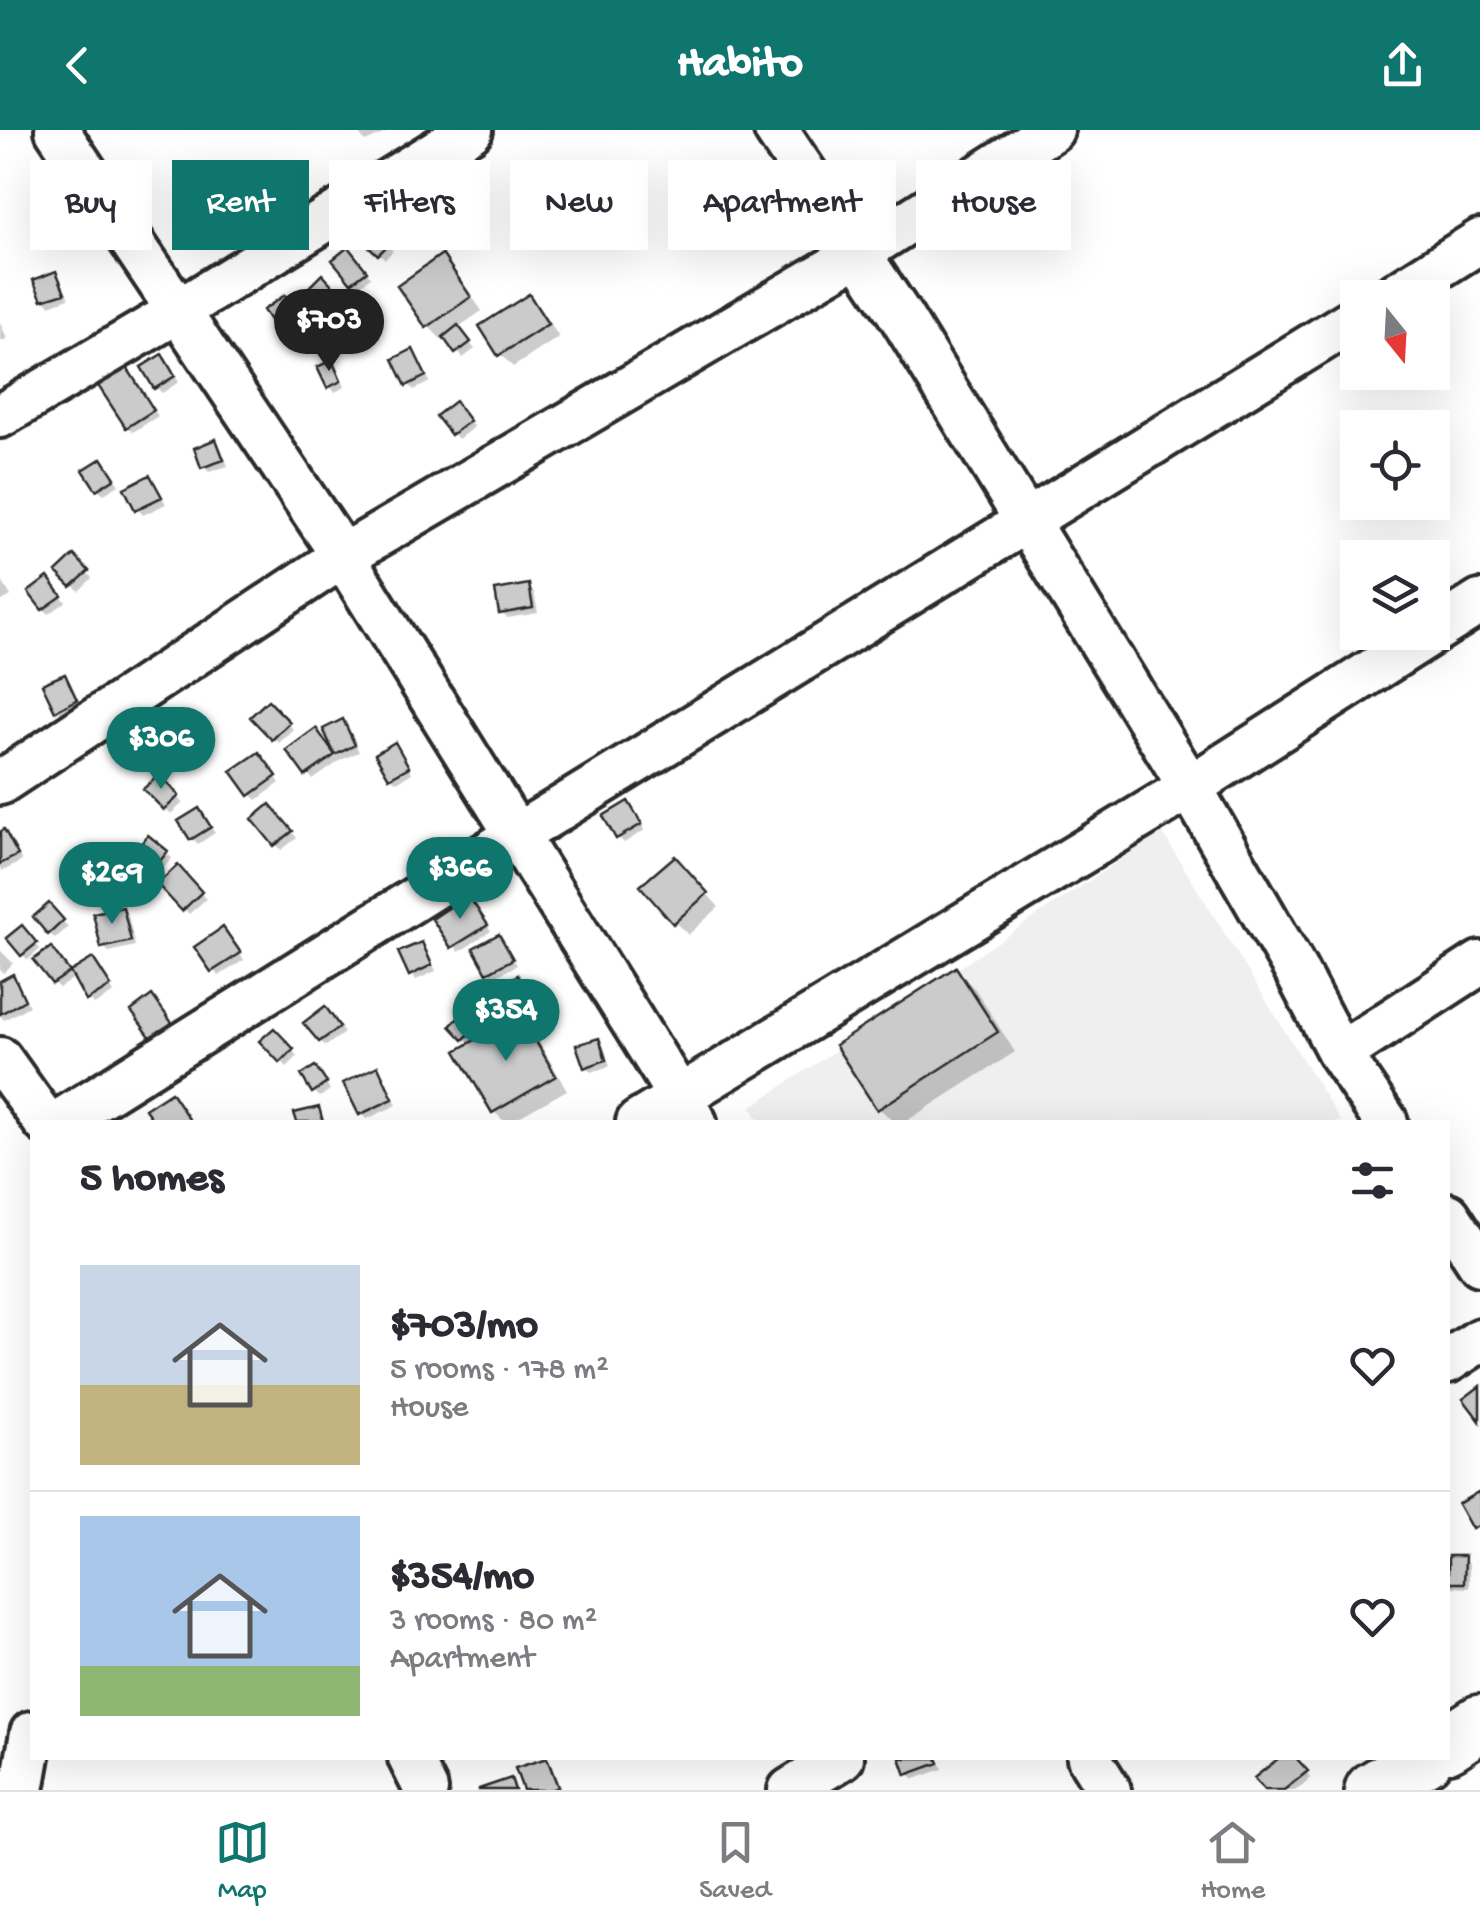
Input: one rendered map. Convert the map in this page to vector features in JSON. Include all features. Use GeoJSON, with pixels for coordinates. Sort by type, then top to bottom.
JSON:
{"type":"FeatureCollection","features":[{"type":"Feature","properties":{"kind":"main road"},"geometry":{"type":"LineString","coordinates":[[1450,1743],[1480,1723]]}},
{"type":"Feature","properties":{"kind":"main road"},"geometry":{"type":"LineString","coordinates":[[1373,1790],[1422,1760]]}},
{"type":"Feature","properties":{"kind":"street"},"geometry":{"type":"LineString","coordinates":[[57,130],[343,556],[687,1110]]}},
{"type":"Feature","properties":{"kind":"street"},"geometry":{"type":"LineString","coordinates":[[0,416],[471,130]]}},
{"type":"Feature","properties":{"kind":"street"},"geometry":{"type":"LineString","coordinates":[[776,130],[900,315],[1190,787],[1340,1054],[1385,1120]]}},
{"type":"Feature","properties":{"kind":"street"},"geometry":{"type":"LineString","coordinates":[[0,783],[343,556],[859,253],[1052,130]]}},
{"type":"Feature","properties":{"kind":"street"},"geometry":{"type":"LineString","coordinates":[[1419,280],[1480,242]]}},
{"type":"Feature","properties":{"kind":"street"},"geometry":{"type":"LineString","coordinates":[[62,1120],[1340,329]]}},
{"type":"Feature","properties":{"kind":"street"},"geometry":{"type":"LineString","coordinates":[[646,1120],[687,1110],[1480,602]]}},
{"type":"Feature","properties":{"kind":"street"},"geometry":{"type":"LineString","coordinates":[[1340,1054],[1480,963]]}},
{"type":"Feature","properties":{"kind":"street"},"geometry":{"type":"LineString","coordinates":[[0,1058],[45,1120]]}},
{"type":"Feature","properties":{"kind":"street"},"geometry":{"type":"LineString","coordinates":[[1450,1218],[1480,1264]]}},
{"type":"Feature","properties":{"kind":"street"},"geometry":{"type":"LineString","coordinates":[[1450,1360],[1480,1340]]}},
{"type":"Feature","properties":{"kind":"street"},"geometry":{"type":"LineString","coordinates":[[22,1790],[30,1744]]}},
{"type":"Feature","properties":{"kind":"street"},"geometry":{"type":"LineString","coordinates":[[411,1760],[426,1790]]}},
{"type":"Feature","properties":{"kind":"street"},"geometry":{"type":"LineString","coordinates":[[790,1790],[839,1760]]}},
{"type":"Feature","properties":{"kind":"street"},"geometry":{"type":"LineString","coordinates":[[1090,1760],[1109,1790]]}},
{"type":"Feature","properties":{"kind":"shaded area"},"geometry":{"type":"Polygon","coordinates":[[[1162,832],[1340,1120],[759,1120],[751,1107],[1162,832]]]}},
{"type":"Feature","properties":{"kind":"building"},"geometry":{"type":"Polygon","coordinates":[[[350,250],[367,271],[351,283],[332,260],[350,250]]]}},
{"type":"Feature","properties":{"kind":"building"},"geometry":{"type":"Polygon","coordinates":[[[442,254],[471,297],[426,328],[397,286],[442,254]]]}},
{"type":"Feature","properties":{"kind":"building"},"geometry":{"type":"Polygon","coordinates":[[[56,271],[65,293],[42,300],[33,280],[56,271]]]}},
{"type":"Feature","properties":{"kind":"building"},"geometry":{"type":"Polygon","coordinates":[[[322,274],[332,285],[314,302],[304,292],[322,274]]]}},
{"type":"Feature","properties":{"kind":"building"},"geometry":{"type":"Polygon","coordinates":[[[529,294],[548,324],[498,356],[479,326],[529,294]]]}},
{"type":"Feature","properties":{"kind":"building"},"geometry":{"type":"Polygon","coordinates":[[[285,295],[298,314],[276,329],[263,310],[285,295]]]}},
{"type":"Feature","properties":{"kind":"building"},"geometry":{"type":"Polygon","coordinates":[[[338,303],[352,305],[350,318],[336,316],[338,303]]]}},
{"type":"Feature","properties":{"kind":"building"},"geometry":{"type":"Polygon","coordinates":[[[458,325],[471,342],[455,354],[443,337],[458,325]]]}},
{"type":"Feature","properties":{"kind":"building"},"geometry":{"type":"Polygon","coordinates":[[[413,349],[426,376],[406,386],[393,359],[413,349]]]}},
{"type":"Feature","properties":{"kind":"building"},"geometry":{"type":"Polygon","coordinates":[[[162,354],[175,376],[154,389],[141,367],[162,354]]]}},
{"type":"Feature","properties":{"kind":"building"},"geometry":{"type":"Polygon","coordinates":[[[332,360],[341,381],[327,388],[317,367],[332,360]]]}},
{"type":"Feature","properties":{"kind":"building"},"geometry":{"type":"Polygon","coordinates":[[[126,366],[154,410],[126,428],[97,384],[126,366]]]}},
{"type":"Feature","properties":{"kind":"building"},"geometry":{"type":"Polygon","coordinates":[[[455,401],[470,421],[451,435],[436,416],[455,401]]]}},
{"type":"Feature","properties":{"kind":"building"},"geometry":{"type":"Polygon","coordinates":[[[216,439],[224,460],[201,468],[194,448],[216,439]]]}},
{"type":"Feature","properties":{"kind":"building"},"geometry":{"type":"Polygon","coordinates":[[[102,458],[115,478],[96,490],[83,470],[102,458]]]}},
{"type":"Feature","properties":{"kind":"building"},"geometry":{"type":"Polygon","coordinates":[[[150,475],[162,497],[135,510],[124,488],[150,475]]]}},
{"type":"Feature","properties":{"kind":"building"},"geometry":{"type":"Polygon","coordinates":[[[74,555],[89,571],[71,587],[56,572],[74,555]]]}},
{"type":"Feature","properties":{"kind":"building"},"geometry":{"type":"Polygon","coordinates":[[[48,577],[62,596],[42,610],[28,592],[48,577]]]}},
{"type":"Feature","properties":{"kind":"building"},"geometry":{"type":"Polygon","coordinates":[[[529,584],[533,608],[499,614],[495,590],[529,584]]]}},
{"type":"Feature","properties":{"kind":"building"},"geometry":{"type":"Polygon","coordinates":[[[65,674],[77,700],[55,711],[42,684],[65,674]]]}},
{"type":"Feature","properties":{"kind":"building"},"geometry":{"type":"Polygon","coordinates":[[[268,700],[290,722],[272,740],[250,717],[268,700]]]}},
{"type":"Feature","properties":{"kind":"building"},"geometry":{"type":"Polygon","coordinates":[[[343,719],[355,745],[335,755],[323,729],[343,719]]]}},
{"type":"Feature","properties":{"kind":"building"},"geometry":{"type":"Polygon","coordinates":[[[316,728],[335,755],[305,776],[286,750],[316,728]]]}},
{"type":"Feature","properties":{"kind":"building"},"geometry":{"type":"Polygon","coordinates":[[[395,742],[409,767],[389,778],[375,754],[395,742]]]}},
{"type":"Feature","properties":{"kind":"building"},"geometry":{"type":"Polygon","coordinates":[[[259,752],[277,776],[249,796],[231,771],[259,752]]]}},
{"type":"Feature","properties":{"kind":"building"},"geometry":{"type":"Polygon","coordinates":[[[160,774],[179,796],[164,810],[143,789],[160,774]]]}},
{"type":"Feature","properties":{"kind":"building"},"geometry":{"type":"Polygon","coordinates":[[[628,801],[642,824],[616,839],[603,816],[628,801]]]}},
{"type":"Feature","properties":{"kind":"building"},"geometry":{"type":"Polygon","coordinates":[[[270,804],[293,831],[274,846],[252,819],[270,804]]]}},
{"type":"Feature","properties":{"kind":"building"},"geometry":{"type":"Polygon","coordinates":[[[199,808],[211,827],[190,840],[178,821],[199,808]]]}},
{"type":"Feature","properties":{"kind":"building"},"geometry":{"type":"Polygon","coordinates":[[[4,829],[18,855],[0,864],[0,832],[4,829]]]}},
{"type":"Feature","properties":{"kind":"building"},"geometry":{"type":"Polygon","coordinates":[[[148,835],[168,851],[152,871],[132,855],[148,835]]]}},
{"type":"Feature","properties":{"kind":"building"},"geometry":{"type":"Polygon","coordinates":[[[675,856],[708,893],[673,924],[640,886],[675,856]]]}},
{"type":"Feature","properties":{"kind":"building"},"geometry":{"type":"Polygon","coordinates":[[[178,865],[202,892],[182,911],[157,884],[178,865]]]}},
{"type":"Feature","properties":{"kind":"building"},"geometry":{"type":"Polygon","coordinates":[[[468,895],[488,925],[451,948],[432,919],[468,895]]]}},
{"type":"Feature","properties":{"kind":"building"},"geometry":{"type":"Polygon","coordinates":[[[49,903],[64,920],[48,935],[33,917],[49,903]]]}},
{"type":"Feature","properties":{"kind":"building"},"geometry":{"type":"Polygon","coordinates":[[[123,907],[131,941],[101,948],[93,913],[123,907]]]}},
{"type":"Feature","properties":{"kind":"building"},"geometry":{"type":"Polygon","coordinates":[[[22,925],[37,943],[21,956],[6,938],[22,925]]]}},
{"type":"Feature","properties":{"kind":"building"},"geometry":{"type":"Polygon","coordinates":[[[223,927],[241,953],[211,972],[194,947],[223,927]]]}},
{"type":"Feature","properties":{"kind":"building"},"geometry":{"type":"Polygon","coordinates":[[[499,934],[513,959],[487,973],[473,948],[499,934]]]}},
{"type":"Feature","properties":{"kind":"building"},"geometry":{"type":"Polygon","coordinates":[[[422,942],[432,965],[409,976],[398,952],[422,942]]]}},
{"type":"Feature","properties":{"kind":"building"},"geometry":{"type":"Polygon","coordinates":[[[51,947],[70,972],[52,984],[33,960],[51,947]]]}},
{"type":"Feature","properties":{"kind":"building"},"geometry":{"type":"Polygon","coordinates":[[[93,958],[111,986],[86,1001],[70,972],[93,958]]]}},
{"type":"Feature","properties":{"kind":"building"},"geometry":{"type":"Polygon","coordinates":[[[956,967],[998,1032],[877,1110],[835,1045],[956,967]]]}},
{"type":"Feature","properties":{"kind":"building"},"geometry":{"type":"Polygon","coordinates":[[[13,974],[25,1000],[0,1014],[0,981],[13,974]]]}},
{"type":"Feature","properties":{"kind":"building"},"geometry":{"type":"Polygon","coordinates":[[[518,975],[530,999],[500,1016],[486,991],[518,975]]]}},
{"type":"Feature","properties":{"kind":"building"},"geometry":{"type":"Polygon","coordinates":[[[152,995],[172,1023],[151,1038],[131,1011],[152,995]]]}},
{"type":"Feature","properties":{"kind":"building"},"geometry":{"type":"Polygon","coordinates":[[[471,1005],[484,1019],[463,1040],[450,1026],[471,1005]]]}},
{"type":"Feature","properties":{"kind":"building"},"geometry":{"type":"Polygon","coordinates":[[[325,1006],[340,1027],[319,1042],[303,1023],[325,1006]]]}},
{"type":"Feature","properties":{"kind":"building"},"geometry":{"type":"Polygon","coordinates":[[[520,1014],[556,1076],[492,1113],[456,1051],[520,1014]]]}},
{"type":"Feature","properties":{"kind":"building"},"geometry":{"type":"Polygon","coordinates":[[[274,1028],[294,1049],[280,1063],[259,1041],[274,1028]]]}},
{"type":"Feature","properties":{"kind":"building"},"geometry":{"type":"Polygon","coordinates":[[[599,1038],[606,1060],[584,1068],[576,1045],[599,1038]]]}},
{"type":"Feature","properties":{"kind":"building"},"geometry":{"type":"Polygon","coordinates":[[[315,1066],[327,1083],[312,1093],[301,1075],[315,1066]]]}},
{"type":"Feature","properties":{"kind":"building"},"geometry":{"type":"Polygon","coordinates":[[[378,1066],[393,1099],[359,1115],[343,1083],[378,1066]]]}},
{"type":"Feature","properties":{"kind":"building"},"geometry":{"type":"Polygon","coordinates":[[[171,1092],[190,1120],[153,1120],[145,1109],[171,1092]]]}},
{"type":"Feature","properties":{"kind":"building"},"geometry":{"type":"Polygon","coordinates":[[[319,1107],[322,1120],[296,1120],[294,1113],[319,1107]]]}},
{"type":"Feature","properties":{"kind":"building"},"geometry":{"type":"Polygon","coordinates":[[[1480,1386],[1480,1421],[1463,1399],[1480,1386]]]}},
{"type":"Feature","properties":{"kind":"building"},"geometry":{"type":"Polygon","coordinates":[[[1478,1492],[1480,1525],[1472,1529],[1458,1504],[1478,1492]]]}},
{"type":"Feature","properties":{"kind":"building"},"geometry":{"type":"Polygon","coordinates":[[[1450,1556],[1465,1556],[1464,1583],[1450,1583],[1450,1556]]]}},
{"type":"Feature","properties":{"kind":"building"},"geometry":{"type":"Polygon","coordinates":[[[548,1760],[558,1787],[523,1790],[515,1768],[548,1760]]]}},
{"type":"Feature","properties":{"kind":"building"},"geometry":{"type":"Polygon","coordinates":[[[901,1760],[938,1760],[939,1763],[906,1775],[901,1760]]]}},
{"type":"Feature","properties":{"kind":"building"},"geometry":{"type":"Polygon","coordinates":[[[1276,1760],[1298,1760],[1308,1771],[1284,1790],[1264,1790],[1254,1778],[1276,1760]]]}},
{"type":"Feature","properties":{"kind":"building"},"geometry":{"type":"Polygon","coordinates":[[[511,1778],[515,1790],[479,1790],[479,1789],[511,1778]]]}}]}
